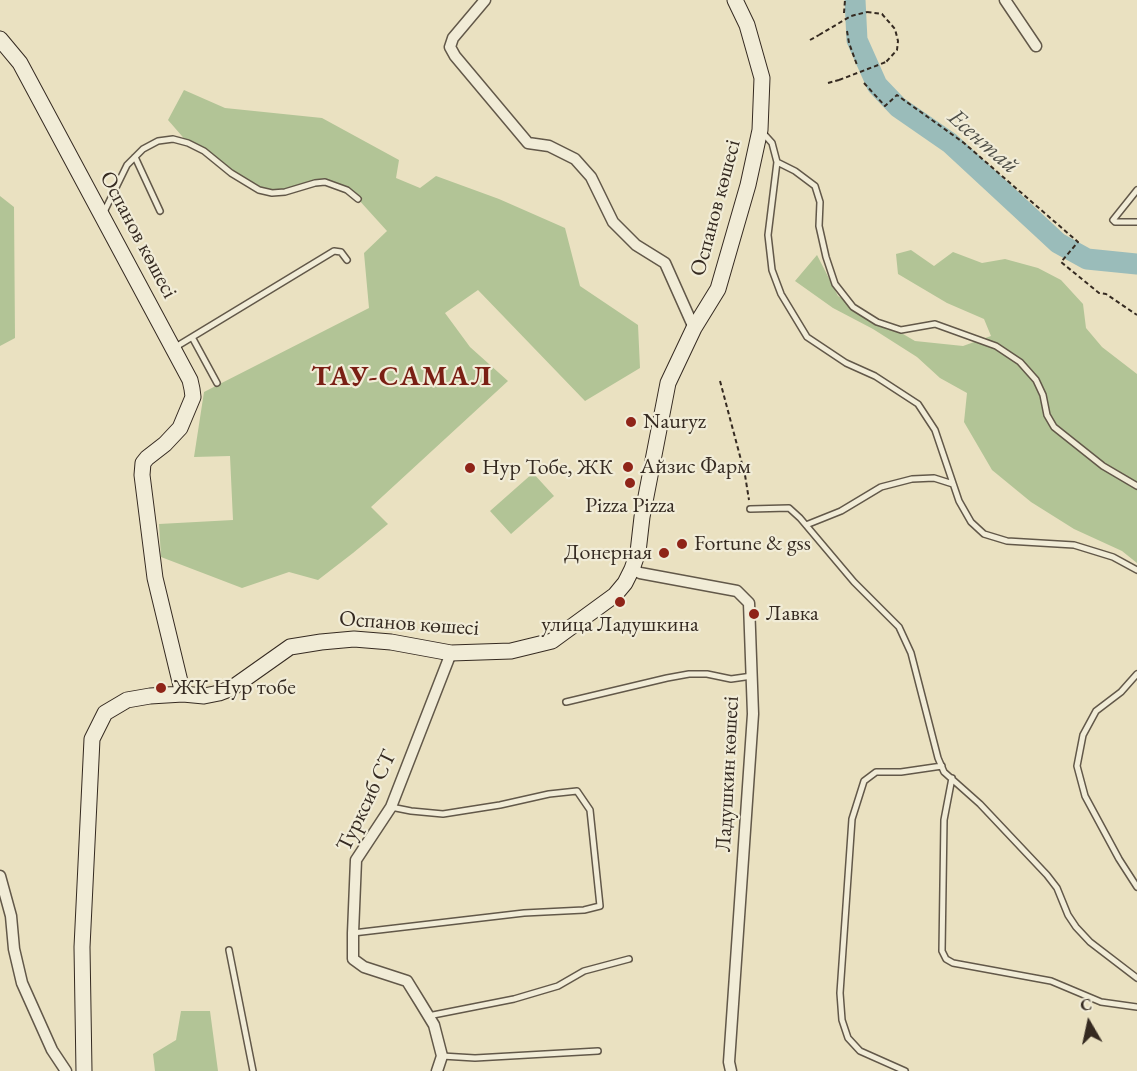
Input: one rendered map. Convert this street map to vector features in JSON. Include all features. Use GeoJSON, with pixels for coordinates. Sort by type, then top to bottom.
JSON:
{"type":"FeatureCollection","features":[{"type":"Feature","properties":{"kind":"street"},"geometry":{"type":"LineString","coordinates":[[485,0],[453,38],[450,47],[455,56],[528,143],[549,146],[575,159],[591,177],[613,222],[636,244],[665,263],[694,328]]}},
{"type":"Feature","properties":{"kind":"street","name":"Оспанов көшесі"},"geometry":{"type":"LineString","coordinates":[[84,1071],[82,947],[92,739],[105,713],[127,700],[150,696],[183,694],[204,696],[219,693],[232,688],[290,647],[321,642],[354,639],[392,642],[451,653],[511,651],[552,641],[615,595],[632,570],[638,552],[642,517],[668,383],[694,328],[718,289],[748,185],[760,130],[762,78],[747,25],[735,0]]}},
{"type":"Feature","properties":{"kind":"street"},"geometry":{"type":"LineString","coordinates":[[1005,0],[1035,46]]}},
{"type":"Feature","properties":{"kind":"street","name":"Оспанов көшесі"},"geometry":{"type":"LineString","coordinates":[[0,39],[20,63],[190,380],[193,397],[180,428],[147,458],[143,463],[142,475],[155,578],[183,694]]}},
{"type":"Feature","properties":{"kind":"street","name":"Ладушкин көшесі"},"geometry":{"type":"LineString","coordinates":[[632,570],[737,591],[749,603],[753,714],[729,1062],[731,1071]]}},
{"type":"Feature","properties":{"kind":"street","name":"Турксиб СТ"},"geometry":{"type":"LineString","coordinates":[[442,1056],[434,1025],[407,981],[363,967],[353,959],[352,933],[356,860],[391,807],[451,653]]}},
{"type":"Feature","properties":{"kind":"street"},"geometry":{"type":"LineString","coordinates":[[0,876],[11,916],[14,949],[22,983],[52,1050],[66,1071]]}},
{"type":"Feature","properties":{"kind":"street"},"geometry":{"type":"LineString","coordinates":[[437,1071],[442,1056]]}},
{"type":"Feature","properties":{"kind":"lane"},"geometry":{"type":"LineString","coordinates":[[760,130],[772,143],[777,162],[768,235],[772,270],[781,294],[807,337],[846,363],[875,376],[918,404],[935,430],[953,484],[971,522],[984,534],[1007,541],[1074,545],[1113,557],[1137,570]]}},
{"type":"Feature","properties":{"kind":"lane"},"geometry":{"type":"LineString","coordinates":[[102,216],[121,175],[135,157],[143,149],[158,141],[173,139],[204,151],[238,178],[259,190],[272,193],[285,192],[325,182],[347,190],[358,199]]}},
{"type":"Feature","properties":{"kind":"lane"},"geometry":{"type":"LineString","coordinates":[[135,157],[160,211]]}},
{"type":"Feature","properties":{"kind":"lane"},"geometry":{"type":"LineString","coordinates":[[777,162],[795,171],[814,186],[820,202],[819,226],[826,257],[835,284],[853,307],[877,322],[902,330],[936,324],[996,346],[1020,362],[1036,380],[1043,395],[1047,414],[1054,427],[1103,466],[1137,486]]}},
{"type":"Feature","properties":{"kind":"lane"},"geometry":{"type":"LineString","coordinates":[[1137,190],[1113,220],[1115,222],[1137,222]]}},
{"type":"Feature","properties":{"kind":"lane"},"geometry":{"type":"LineString","coordinates":[[173,349],[334,251],[341,252],[347,260]]}},
{"type":"Feature","properties":{"kind":"lane"},"geometry":{"type":"LineString","coordinates":[[192,337],[217,383]]}},
{"type":"Feature","properties":{"kind":"lane"},"geometry":{"type":"LineString","coordinates":[[806,525],[842,511],[881,487],[912,479],[934,478],[953,484]]}},
{"type":"Feature","properties":{"kind":"lane"},"geometry":{"type":"LineString","coordinates":[[750,508],[789,508],[854,582],[899,627],[911,653],[944,772],[1047,874],[1057,888],[1068,915],[1090,942],[1137,978]]}},
{"type":"Feature","properties":{"kind":"lane"},"geometry":{"type":"LineString","coordinates":[[566,702],[689,674],[731,678],[752,676]]}},
{"type":"Feature","properties":{"kind":"lane"},"geometry":{"type":"LineString","coordinates":[[1137,674],[1121,692],[1096,711],[1083,735],[1077,766],[1085,796],[1137,887]]}},
{"type":"Feature","properties":{"kind":"lane"},"geometry":{"type":"LineString","coordinates":[[905,1071],[860,1051],[848,1038],[842,1020],[840,993],[852,819],[864,781],[876,772],[901,772],[942,766]]}},
{"type":"Feature","properties":{"kind":"lane"},"geometry":{"type":"LineString","coordinates":[[952,778],[944,820],[942,951],[946,959],[1051,981],[1101,1002],[1137,1007]]}},
{"type":"Feature","properties":{"kind":"lane"},"geometry":{"type":"LineString","coordinates":[[352,933],[524,913],[584,910],[600,906],[590,810],[577,791],[443,814],[391,807]]}},
{"type":"Feature","properties":{"kind":"lane"},"geometry":{"type":"LineString","coordinates":[[229,950],[253,1071]]}},
{"type":"Feature","properties":{"kind":"lane"},"geometry":{"type":"LineString","coordinates":[[428,1016],[514,999],[558,986],[584,971],[629,959]]}},
{"type":"Feature","properties":{"kind":"lane"},"geometry":{"type":"LineString","coordinates":[[442,1056],[485,1058],[598,1051]]}},
{"type":"Feature","properties":{"kind":"path"},"geometry":{"type":"LineString","coordinates":[[844,13],[845,0]]}},
{"type":"Feature","properties":{"kind":"path"},"geometry":{"type":"LineString","coordinates":[[810,40],[851,16],[867,12],[882,14],[895,29],[897,50],[886,62],[828,83]]}},
{"type":"Feature","properties":{"kind":"path"},"geometry":{"type":"LineString","coordinates":[[847,31],[857,65]]}},
{"type":"Feature","properties":{"kind":"path"},"geometry":{"type":"LineString","coordinates":[[864,82],[885,106],[897,95],[964,143],[1078,242],[1061,262],[1099,293],[1106,294],[1137,315]]}},
{"type":"Feature","properties":{"kind":"path"},"geometry":{"type":"LineString","coordinates":[[720,381],[745,476],[750,508]]}},
{"type":"Feature","properties":{"kind":"green space"},"geometry":{"type":"Polygon","coordinates":[[[184,90],[225,108],[322,118],[399,160],[396,178],[420,188],[436,176],[499,199],[565,228],[580,286],[638,325],[640,368],[585,401],[478,290],[445,313],[470,347],[508,381],[371,507],[388,524],[318,580],[289,572],[242,588],[161,557],[159,524],[233,520],[230,456],[194,457],[204,392],[369,308],[364,253],[387,231],[358,199],[326,185],[285,192],[259,190],[188,143],[168,120],[184,90]]]}},
{"type":"Feature","properties":{"kind":"green space"},"geometry":{"type":"Polygon","coordinates":[[[0,196],[14,207],[15,338],[0,346],[0,196]]]}},
{"type":"Feature","properties":{"kind":"green space"},"geometry":{"type":"Polygon","coordinates":[[[911,250],[934,266],[953,252],[982,263],[1005,259],[1038,268],[1061,280],[1083,304],[1086,328],[1102,347],[1137,374],[1137,563],[1122,551],[1074,529],[1031,502],[992,470],[964,422],[967,393],[940,378],[917,357],[873,329],[833,308],[795,281],[817,255],[838,296],[915,341],[963,346],[991,336],[984,319],[947,303],[898,274],[896,254],[911,250]]]}},
{"type":"Feature","properties":{"kind":"green space"},"geometry":{"type":"Polygon","coordinates":[[[533,473],[554,496],[511,534],[490,511],[533,473]]]}},
{"type":"Feature","properties":{"kind":"green space"},"geometry":{"type":"Polygon","coordinates":[[[181,1011],[210,1011],[218,1071],[155,1071],[153,1054],[176,1040],[181,1011]]]}},
{"type":"Feature","properties":{"kind":"waterway","name":"Есентай"},"geometry":{"type":"LineString","coordinates":[[855,0],[857,40],[877,85],[898,107],[950,143],[1058,243],[1087,259],[1137,264]]}},
{"type":"Feature","properties":{"kind":"place","name":"Nauryz"},"geometry":{"type":"Point","coordinates":[631,422]}},
{"type":"Feature","properties":{"kind":"place","name":"Айзис Фарм"},"geometry":{"type":"Point","coordinates":[628,467]}},
{"type":"Feature","properties":{"kind":"place","name":"Нур Тобе, ЖК"},"geometry":{"type":"Point","coordinates":[470,468]}},
{"type":"Feature","properties":{"kind":"place","name":"Pizza Pizza"},"geometry":{"type":"Point","coordinates":[630,483]}},
{"type":"Feature","properties":{"kind":"place","name":"Fortune & gss"},"geometry":{"type":"Point","coordinates":[682,544]}},
{"type":"Feature","properties":{"kind":"place","name":"Донерная"},"geometry":{"type":"Point","coordinates":[664,553]}},
{"type":"Feature","properties":{"kind":"place","name":"улица Ладушкина"},"geometry":{"type":"Point","coordinates":[620,602]}},
{"type":"Feature","properties":{"kind":"place","name":"Лавка"},"geometry":{"type":"Point","coordinates":[754,614]}},
{"type":"Feature","properties":{"kind":"place","name":"ЖК Нур тобе"},"geometry":{"type":"Point","coordinates":[161,688]}},
{"type":"Feature","properties":{"kind":"district","name":"ТАУ-САМАЛ"},"geometry":{"type":"Point","coordinates":[402,377]}}]}
